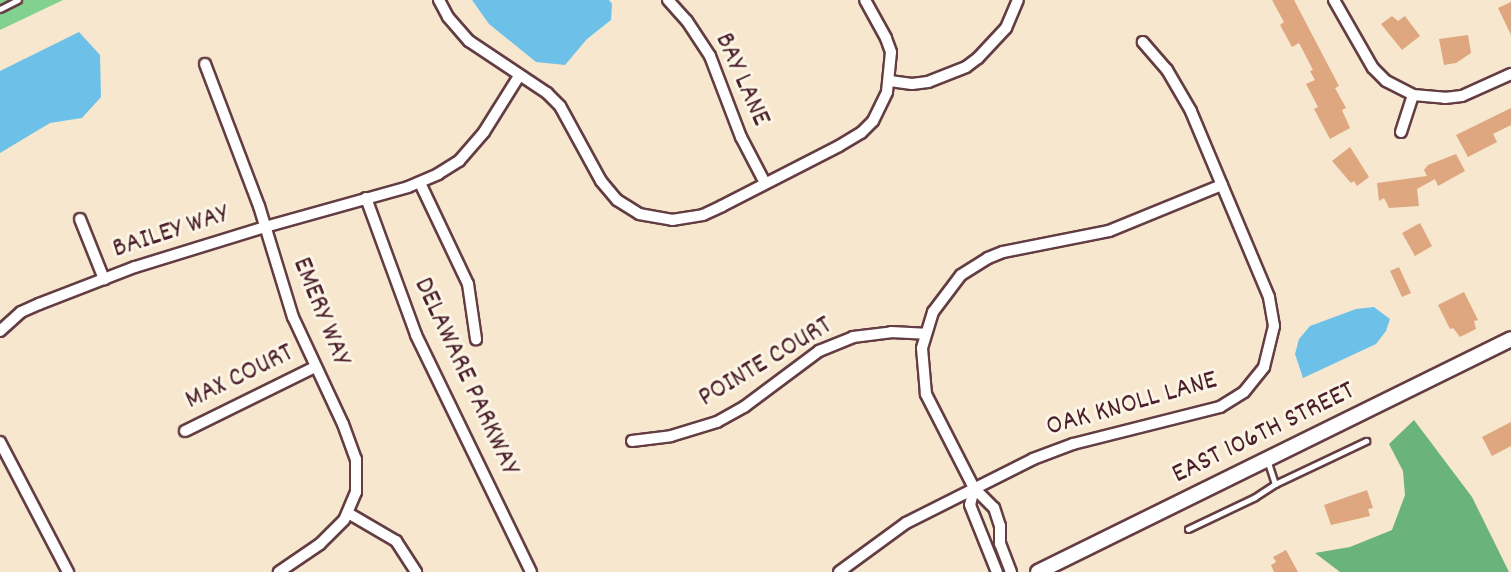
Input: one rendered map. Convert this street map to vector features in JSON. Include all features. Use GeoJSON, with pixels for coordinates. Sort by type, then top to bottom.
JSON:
{"type":"FeatureCollection","features":[{"type":"Feature","properties":{"kind":"main road","name":"EAST 106TH STREET"},"geometry":{"type":"LineString","coordinates":[[1038,572],[1511,340]]}},
{"type":"Feature","properties":{"kind":"street"},"geometry":{"type":"LineString","coordinates":[[439,0],[448,17],[469,41],[547,93],[560,106],[601,181],[617,200],[639,214],[672,220],[703,215],[861,133],[882,107],[890,81],[891,52],[865,0]]}},
{"type":"Feature","properties":{"kind":"street","name":"BAY LANE"},"geometry":{"type":"LineString","coordinates":[[668,0],[687,21],[710,56],[741,137],[765,183]]}},
{"type":"Feature","properties":{"kind":"street"},"geometry":{"type":"LineString","coordinates":[[890,81],[912,84],[928,82],[966,67],[1006,28],[1018,0]]}},
{"type":"Feature","properties":{"kind":"street"},"geometry":{"type":"LineString","coordinates":[[1334,0],[1373,68],[1386,80],[1413,95],[1445,98],[1462,96],[1511,74]]}},
{"type":"Feature","properties":{"kind":"street","name":"OAK KNOLL LANE"},"geometry":{"type":"LineString","coordinates":[[839,572],[886,534],[1033,459],[1073,444],[1220,407],[1238,397],[1258,378],[1273,338],[1273,313],[1222,185],[1178,87],[1143,42]]}},
{"type":"Feature","properties":{"kind":"street","name":"EMERY WAY"},"geometry":{"type":"LineString","coordinates":[[205,64],[265,226],[289,306],[338,412],[356,459],[356,492],[348,513]]}},
{"type":"Feature","properties":{"kind":"street","name":"BAILEY WAY"},"geometry":{"type":"LineString","coordinates":[[0,331],[21,312],[104,279],[265,226],[420,183],[459,161],[484,132],[519,76]]}},
{"type":"Feature","properties":{"kind":"street"},"geometry":{"type":"LineString","coordinates":[[1401,132],[1413,95]]}},
{"type":"Feature","properties":{"kind":"street"},"geometry":{"type":"LineString","coordinates":[[420,183],[468,284],[476,339]]}},
{"type":"Feature","properties":{"kind":"street"},"geometry":{"type":"LineString","coordinates":[[1011,572],[1000,544],[1000,526],[994,508],[987,498],[974,488],[926,394],[922,348],[933,312],[946,291],[961,275],[988,258],[1003,252],[1109,232],[1222,185]]}},
{"type":"Feature","properties":{"kind":"street","name":"DELAWARE PARKWAY"},"geometry":{"type":"LineString","coordinates":[[366,198],[416,335],[531,572]]}},
{"type":"Feature","properties":{"kind":"street"},"geometry":{"type":"LineString","coordinates":[[80,219],[104,279]]}},
{"type":"Feature","properties":{"kind":"street","name":"POINTE COURT"},"geometry":{"type":"LineString","coordinates":[[632,441],[671,436],[717,422],[744,407],[819,351],[853,337],[881,332],[925,334]]}},
{"type":"Feature","properties":{"kind":"street","name":"MAX COURT"},"geometry":{"type":"LineString","coordinates":[[185,431],[315,367]]}},
{"type":"Feature","properties":{"kind":"street"},"geometry":{"type":"LineString","coordinates":[[0,442],[68,572]]}},
{"type":"Feature","properties":{"kind":"street"},"geometry":{"type":"LineString","coordinates":[[974,488],[970,505],[997,572]]}},
{"type":"Feature","properties":{"kind":"street"},"geometry":{"type":"LineString","coordinates":[[279,572],[332,534],[348,513],[396,541],[416,572]]}},
{"type":"Feature","properties":{"kind":"lane"},"geometry":{"type":"LineString","coordinates":[[0,9],[18,0]]}},
{"type":"Feature","properties":{"kind":"lane"},"geometry":{"type":"LineString","coordinates":[[1188,529],[1366,441]]}},
{"type":"Feature","properties":{"kind":"lane"},"geometry":{"type":"LineString","coordinates":[[1266,460],[1275,484]]}},
{"type":"Feature","properties":{"kind":"green space"},"geometry":{"type":"Polygon","coordinates":[[[0,0],[63,0],[0,30],[0,0]]]}},
{"type":"Feature","properties":{"kind":"green space"},"geometry":{"type":"Polygon","coordinates":[[[1414,420],[1472,497],[1509,572],[1340,572],[1315,553],[1350,547],[1392,530],[1405,495],[1403,471],[1389,444],[1414,420]]]}},
{"type":"Feature","properties":{"kind":"water"},"geometry":{"type":"Polygon","coordinates":[[[472,0],[609,0],[612,4],[611,20],[587,39],[565,65],[536,62],[489,24],[472,0]]]}},
{"type":"Feature","properties":{"kind":"water"},"geometry":{"type":"Polygon","coordinates":[[[79,32],[100,55],[101,97],[82,118],[50,123],[0,153],[0,71],[79,32]]]}},
{"type":"Feature","properties":{"kind":"water"},"geometry":{"type":"Polygon","coordinates":[[[1374,307],[1390,319],[1386,331],[1376,344],[1303,378],[1295,354],[1299,339],[1310,326],[1356,309],[1374,307]]]}},
{"type":"Feature","properties":{"kind":"building"},"geometry":{"type":"Polygon","coordinates":[[[1272,0],[1294,0],[1339,86],[1335,88],[1346,108],[1342,110],[1350,128],[1330,139],[1314,109],[1318,107],[1306,84],[1315,80],[1310,71],[1313,70],[1299,43],[1292,47],[1280,25],[1284,22],[1272,0]]]}},
{"type":"Feature","properties":{"kind":"building"},"geometry":{"type":"Polygon","coordinates":[[[1511,2],[1511,35],[1498,8],[1511,2]]]}},
{"type":"Feature","properties":{"kind":"building"},"geometry":{"type":"Polygon","coordinates":[[[1392,16],[1398,21],[1405,16],[1420,36],[1402,50],[1381,24],[1392,16]]]}},
{"type":"Feature","properties":{"kind":"building"},"geometry":{"type":"Polygon","coordinates":[[[1468,35],[1471,53],[1456,63],[1444,65],[1439,39],[1468,35]]]}},
{"type":"Feature","properties":{"kind":"building"},"geometry":{"type":"Polygon","coordinates":[[[1511,108],[1511,125],[1493,134],[1497,142],[1468,157],[1456,135],[1511,108]]]}},
{"type":"Feature","properties":{"kind":"building"},"geometry":{"type":"Polygon","coordinates":[[[1350,147],[1369,177],[1357,186],[1354,181],[1351,183],[1332,161],[1350,147]]]}},
{"type":"Feature","properties":{"kind":"building"},"geometry":{"type":"Polygon","coordinates":[[[1456,154],[1465,171],[1438,186],[1435,179],[1417,189],[1419,206],[1389,208],[1384,198],[1379,201],[1377,183],[1427,176],[1424,170],[1428,165],[1456,154]]]}},
{"type":"Feature","properties":{"kind":"building"},"geometry":{"type":"Polygon","coordinates":[[[1420,223],[1432,246],[1415,256],[1402,233],[1420,223]]]}},
{"type":"Feature","properties":{"kind":"building"},"geometry":{"type":"Polygon","coordinates":[[[1399,267],[1411,293],[1402,297],[1390,271],[1399,267]]]}},
{"type":"Feature","properties":{"kind":"building"},"geometry":{"type":"Polygon","coordinates":[[[1464,292],[1478,320],[1474,321],[1476,329],[1460,337],[1453,328],[1450,329],[1438,305],[1464,292]]]}},
{"type":"Feature","properties":{"kind":"building"},"geometry":{"type":"Polygon","coordinates":[[[1511,422],[1511,446],[1492,456],[1482,437],[1511,422]]]}},
{"type":"Feature","properties":{"kind":"building"},"geometry":{"type":"Polygon","coordinates":[[[1367,490],[1373,508],[1368,509],[1370,516],[1331,525],[1324,505],[1367,490]]]}},
{"type":"Feature","properties":{"kind":"building"},"geometry":{"type":"Polygon","coordinates":[[[1286,550],[1298,572],[1274,572],[1271,565],[1276,562],[1273,557],[1286,550]]]}}]}
